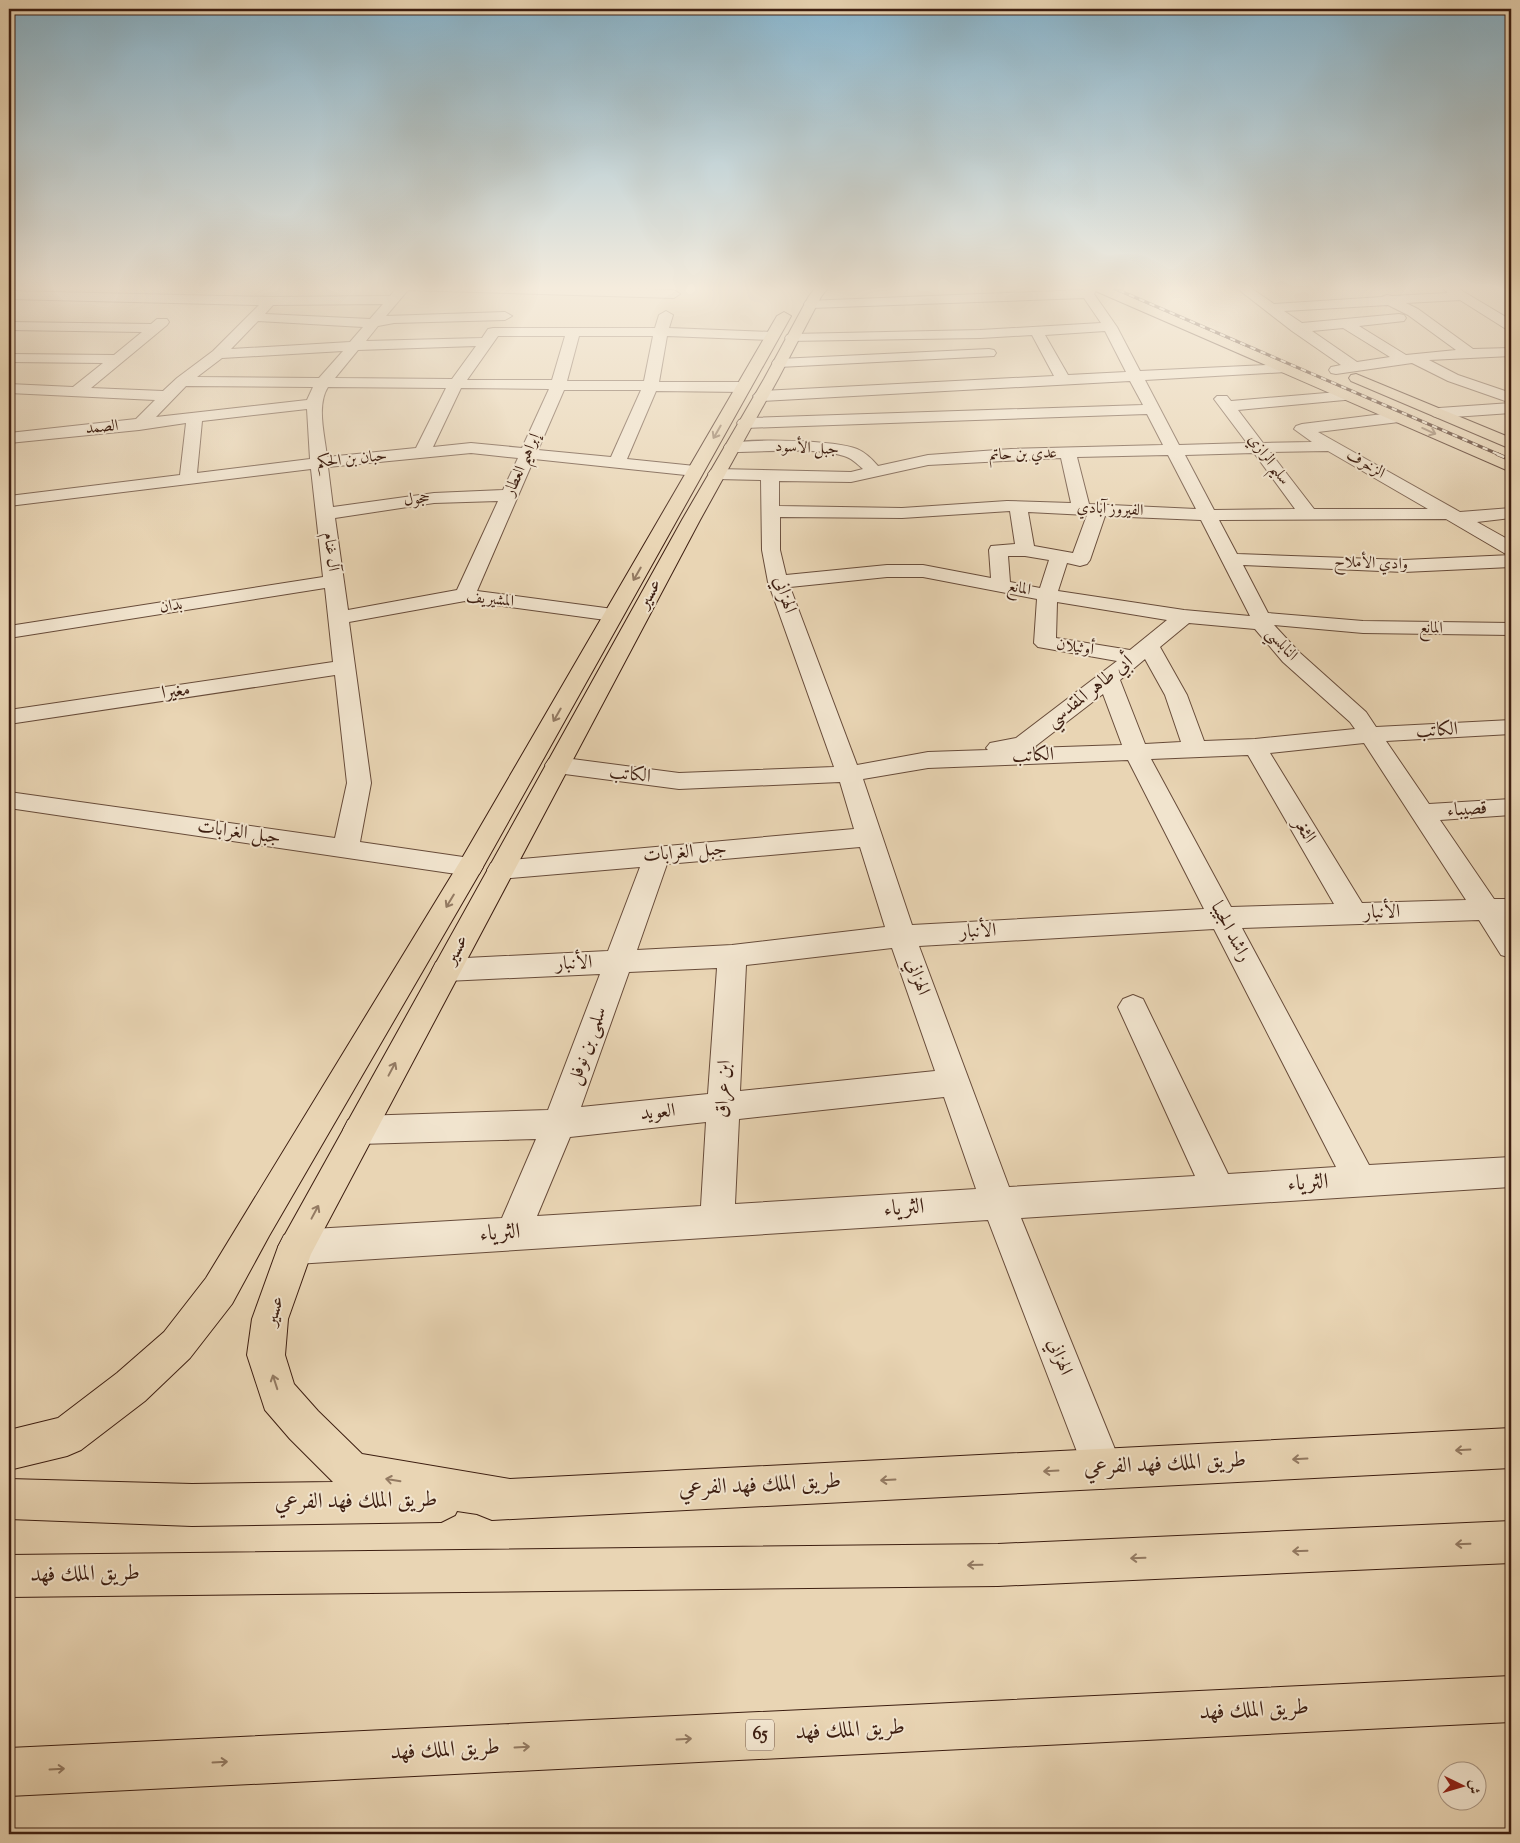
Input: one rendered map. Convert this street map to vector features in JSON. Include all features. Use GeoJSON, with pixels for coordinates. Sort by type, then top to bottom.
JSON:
{"type":"FeatureCollection","features":[{"type":"Feature","properties":{"kind":"main road","name":"عسير"},"geometry":{"type":"LineString","coordinates":[[510,1499],[352,1473],[304,1425],[279,1396],[266,1355],[270,1319],[296,1247],[557,765],[706,472],[763,372]]}},
{"type":"Feature","properties":{"kind":"main road","name":"عسير"},"geometry":{"type":"LineString","coordinates":[[9,1450],[67,1436],[131,1387],[177,1345],[219,1291],[470,867],[613,615],[706,472],[739,435],[752,392],[771,372]]}},
{"type":"Feature","properties":{"kind":"main road"},"geometry":{"type":"LineString","coordinates":[[1295,372],[1511,467]]}},
{"type":"Feature","properties":{"kind":"main road"},"geometry":{"type":"LineString","coordinates":[[1341,372],[1511,444]]}},
{"type":"Feature","properties":{"kind":"main road","name":"طريق الملك فهد الفرعي"},"geometry":{"type":"LineString","coordinates":[[9,1499],[192,1505],[510,1499],[1511,1448]]}},
{"type":"Feature","properties":{"kind":"main road","name":"طريق الملك فهد"},"geometry":{"type":"LineString","coordinates":[[9,1576],[998,1564],[1511,1542]]}},
{"type":"Feature","properties":{"kind":"main road","name":"طريق الملك فهد"},"geometry":{"type":"LineString","coordinates":[[9,1772],[1511,1699]]}},
{"type":"Feature","properties":{"kind":"street"},"geometry":{"type":"LineString","coordinates":[[77,392],[102,372]]}},
{"type":"Feature","properties":{"kind":"street"},"geometry":{"type":"LineString","coordinates":[[139,424],[182,381],[194,372]]}},
{"type":"Feature","properties":{"kind":"street","name":"آل غنام"},"geometry":{"type":"LineString","coordinates":[[333,372],[316,394],[314,404],[319,463],[358,784],[346,849]]}},
{"type":"Feature","properties":{"kind":"street"},"geometry":{"type":"LineString","coordinates":[[422,453],[454,385],[463,372]]}},
{"type":"Feature","properties":{"kind":"street","name":"إبراهيم العطار"},"geometry":{"type":"LineString","coordinates":[[465,595],[558,386],[562,372]]}},
{"type":"Feature","properties":{"kind":"street"},"geometry":{"type":"LineString","coordinates":[[616,464],[650,387],[653,372]]}},
{"type":"Feature","properties":{"kind":"street"},"geometry":{"type":"LineString","coordinates":[[903,372],[909,389]]}},
{"type":"Feature","properties":{"kind":"street"},"geometry":{"type":"LineString","coordinates":[[998,372],[1004,384]]}},
{"type":"Feature","properties":{"kind":"street"},"geometry":{"type":"LineString","coordinates":[[1059,372],[1064,381]]}},
{"type":"Feature","properties":{"kind":"street","name":"النابلسي"},"geometry":{"type":"LineString","coordinates":[[1133,372],[1261,621],[1291,657],[1358,717],[1422,813],[1499,910],[1511,947]]}},
{"type":"Feature","properties":{"kind":"street"},"geometry":{"type":"LineString","coordinates":[[182,381],[650,387],[752,392],[909,389],[1219,372]]}},
{"type":"Feature","properties":{"kind":"street"},"geometry":{"type":"LineString","coordinates":[[1439,372],[1511,398]]}},
{"type":"Feature","properties":{"kind":"street"},"geometry":{"type":"LineString","coordinates":[[9,389],[168,396]]}},
{"type":"Feature","properties":{"kind":"street","name":"سليم الرازي"},"geometry":{"type":"LineString","coordinates":[[1308,514],[1225,402],[1350,396]]}},
{"type":"Feature","properties":{"kind":"street","name":"الصمد"},"geometry":{"type":"LineString","coordinates":[[9,438],[314,404]]}},
{"type":"Feature","properties":{"kind":"street"},"geometry":{"type":"LineString","coordinates":[[1438,413],[1511,408]]}},
{"type":"Feature","properties":{"kind":"street"},"geometry":{"type":"LineString","coordinates":[[739,435],[861,430],[1153,409]]}},
{"type":"Feature","properties":{"kind":"street"},"geometry":{"type":"LineString","coordinates":[[188,479],[194,418]]}},
{"type":"Feature","properties":{"kind":"street","name":"الزخرف"},"geometry":{"type":"LineString","coordinates":[[1399,418],[1302,429],[1511,549]]}},
{"type":"Feature","properties":{"kind":"street"},"geometry":{"type":"LineString","coordinates":[[844,450],[861,430]]}},
{"type":"Feature","properties":{"kind":"street","name":"جبل الأسود"},"geometry":{"type":"LineString","coordinates":[[739,435],[844,450],[858,455],[875,472]]}},
{"type":"Feature","properties":{"kind":"street","name":"عدي بن حاتم"},"geometry":{"type":"LineString","coordinates":[[706,472],[770,476],[851,477],[928,460],[1068,453],[1331,446]]}},
{"type":"Feature","properties":{"kind":"street","name":"حبان بن الحكم"},"geometry":{"type":"LineString","coordinates":[[9,501],[319,463],[471,448],[706,472]]}},
{"type":"Feature","properties":{"kind":"street"},"geometry":{"type":"LineString","coordinates":[[1001,586],[998,550],[1025,550],[1080,560],[1089,509],[1068,453]]}},
{"type":"Feature","properties":{"kind":"street","name":"الهزاني"},"geometry":{"type":"LineString","coordinates":[[770,476],[770,550],[778,582],[849,774],[902,936],[998,1203],[1103,1469]]}},
{"type":"Feature","properties":{"kind":"street","name":"حجول"},"geometry":{"type":"LineString","coordinates":[[325,514],[434,498],[509,495]]}},
{"type":"Feature","properties":{"kind":"street"},"geometry":{"type":"LineString","coordinates":[[1018,506],[1025,550]]}},
{"type":"Feature","properties":{"kind":"street","name":"الفيروز آبادي"},"geometry":{"type":"LineString","coordinates":[[771,511],[902,514],[1018,506],[1208,515],[1454,516],[1511,513]]}},
{"type":"Feature","properties":{"kind":"street","name":"أوثيلان"},"geometry":{"type":"LineString","coordinates":[[1060,556],[1047,595],[1044,644],[1141,651]]}},
{"type":"Feature","properties":{"kind":"street","name":"وادي الأملاح"},"geometry":{"type":"LineString","coordinates":[[1230,559],[1404,566],[1511,561]]}},
{"type":"Feature","properties":{"kind":"street","name":"المانع"},"geometry":{"type":"LineString","coordinates":[[778,582],[887,571],[923,571],[1047,595],[1184,616],[1507,634]]}},
{"type":"Feature","properties":{"kind":"street","name":"بدان"},"geometry":{"type":"LineString","coordinates":[[9,632],[334,581]]}},
{"type":"Feature","properties":{"kind":"street","name":"المشيريف"},"geometry":{"type":"LineString","coordinates":[[338,618],[465,595],[613,615]]}},
{"type":"Feature","properties":{"kind":"street","name":"أبي طاهر المقدسي"},"geometry":{"type":"LineString","coordinates":[[928,760],[1023,744],[1108,679],[1184,616]]}},
{"type":"Feature","properties":{"kind":"street"},"geometry":{"type":"LineString","coordinates":[[1141,651],[1176,695],[1195,750]]}},
{"type":"Feature","properties":{"kind":"street","name":"مغيرا"},"geometry":{"type":"LineString","coordinates":[[9,717],[344,667]]}},
{"type":"Feature","properties":{"kind":"street","name":"راشد الجيبا"},"geometry":{"type":"LineString","coordinates":[[1108,679],[1136,752],[1360,1181]]}},
{"type":"Feature","properties":{"kind":"street","name":"الكاتب"},"geometry":{"type":"LineString","coordinates":[[557,765],[679,781],[849,774],[928,760],[1254,748],[1371,735],[1511,728]]}},
{"type":"Feature","properties":{"kind":"street","name":"الثغر"},"geometry":{"type":"LineString","coordinates":[[1254,748],[1354,914]]}},
{"type":"Feature","properties":{"kind":"street","name":"جبل الغرابات"},"geometry":{"type":"LineString","coordinates":[[9,800],[470,867]]}},
{"type":"Feature","properties":{"kind":"street","name":"قصيباء"},"geometry":{"type":"LineString","coordinates":[[1422,813],[1511,807]]}},
{"type":"Feature","properties":{"kind":"street","name":"جبل الغرابات"},"geometry":{"type":"LineString","coordinates":[[500,870],[870,837]]}},
{"type":"Feature","properties":{"kind":"street","name":"سلمى بن نوفل"},"geometry":{"type":"LineString","coordinates":[[512,1234],[559,1124],[656,856]]}},
{"type":"Feature","properties":{"kind":"street","name":"الأنبار"},"geometry":{"type":"LineString","coordinates":[[446,970],[732,956],[902,936],[1222,918],[1499,910]]}},
{"type":"Feature","properties":{"kind":"street","name":"ابن عراق"},"geometry":{"type":"LineString","coordinates":[[717,1221],[732,956]]}},
{"type":"Feature","properties":{"kind":"street"},"geometry":{"type":"LineString","coordinates":[[1133,1007],[1218,1190]]}},
{"type":"Feature","properties":{"kind":"street","name":"العويد"},"geometry":{"type":"LineString","coordinates":[[360,1130],[559,1124],[956,1082]]}},
{"type":"Feature","properties":{"kind":"street","name":"الثرياء"},"geometry":{"type":"LineString","coordinates":[[296,1247],[1511,1172]]}},
{"type":"Feature","properties":{"kind":"railway"},"geometry":{"type":"LineString","coordinates":[[1308,372],[1500,455]]}},
{"type":"Feature","properties":{"kind":"railway"},"geometry":{"type":"LineString","coordinates":[[1497,454],[1511,460]]}}]}
